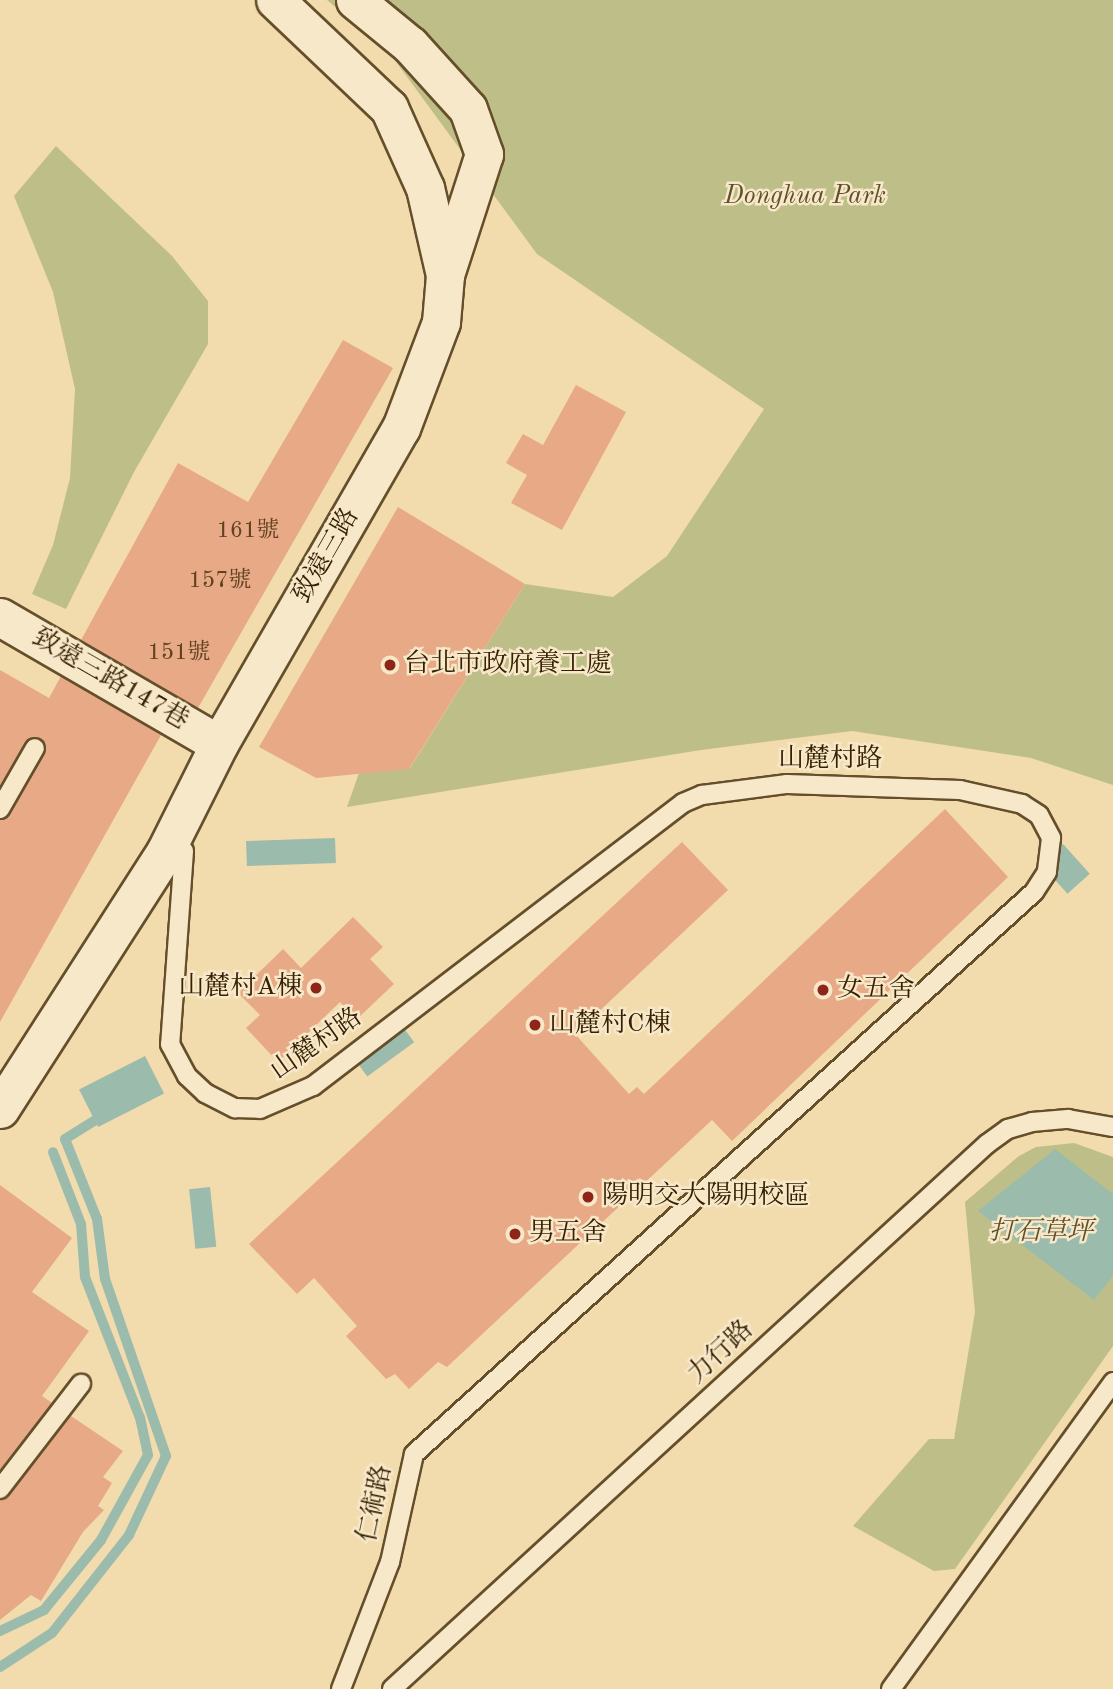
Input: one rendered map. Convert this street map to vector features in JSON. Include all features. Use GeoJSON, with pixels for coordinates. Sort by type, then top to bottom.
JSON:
{"type":"FeatureCollection","features":[{"type":"Feature","properties":{"kind":"street","name":"致遠三路"},"geometry":{"type":"LineString","coordinates":[[3,1097],[168,844],[219,744],[401,428],[441,322],[444,275],[425,188],[389,108],[275,0]]}},
{"type":"Feature","properties":{"kind":"street"},"geometry":{"type":"LineString","coordinates":[[355,0],[410,45],[468,109],[484,154],[444,275]]}},
{"type":"Feature","properties":{"kind":"street","name":"致遠三路147巷"},"geometry":{"type":"LineString","coordinates":[[1,621],[219,744]]}},
{"type":"Feature","properties":{"kind":"lane"},"geometry":{"type":"LineString","coordinates":[[0,809],[35,748]]}},
{"type":"Feature","properties":{"kind":"lane","name":"山麓村路"},"geometry":{"type":"LineString","coordinates":[[168,844],[184,851],[170,1044],[187,1076],[205,1093],[235,1108],[260,1109],[313,1086],[640,835],[702,795],[787,784],[960,790],[1016,801],[1044,821],[1051,855],[1034,892],[511,1364]]}},
{"type":"Feature","properties":{"kind":"lane","name":"力行路"},"geometry":{"type":"LineString","coordinates":[[392,1689],[987,1144],[1008,1129],[1032,1122],[1068,1119],[1113,1127]]}},
{"type":"Feature","properties":{"kind":"lane","name":"仁術路"},"geometry":{"type":"LineString","coordinates":[[341,1689],[390,1562],[414,1454],[511,1364]]}},
{"type":"Feature","properties":{"kind":"lane"},"geometry":{"type":"LineString","coordinates":[[891,1689],[1113,1382]]}},
{"type":"Feature","properties":{"kind":"lane"},"geometry":{"type":"LineString","coordinates":[[0,1489],[81,1384]]}},
{"type":"Feature","properties":{"kind":"green space","name":"Donghua Park"},"geometry":{"type":"Polygon","coordinates":[[[327,0],[1113,0],[1113,785],[1031,758],[852,731],[701,750],[347,807],[359,773],[410,768],[525,584],[613,597],[667,556],[764,409],[537,254],[388,51],[327,0]]]}},
{"type":"Feature","properties":{"kind":"green space"},"geometry":{"type":"Polygon","coordinates":[[[56,146],[172,256],[208,301],[208,344],[134,472],[66,609],[32,594],[53,545],[70,478],[75,389],[53,292],[14,196],[56,146]]]}},
{"type":"Feature","properties":{"kind":"green space","name":"打石草坪"},"geometry":{"type":"Polygon","coordinates":[[[1074,1143],[1113,1157],[1113,1346],[955,1569],[934,1571],[853,1526],[929,1439],[954,1439],[975,1312],[965,1202],[1019,1156],[1036,1147],[1074,1143]]]}},
{"type":"Feature","properties":{"kind":"shaded area"},"geometry":{"type":"Polygon","coordinates":[[[335,838],[336,863],[247,866],[246,841],[335,838]]]}},
{"type":"Feature","properties":{"kind":"shaded area"},"geometry":{"type":"Polygon","coordinates":[[[1063,844],[1090,874],[1067,894],[1041,864],[1063,844]]]}},
{"type":"Feature","properties":{"kind":"shaded area"},"geometry":{"type":"Polygon","coordinates":[[[403,1027],[414,1042],[367,1076],[356,1061],[403,1027]]]}},
{"type":"Feature","properties":{"kind":"shaded area"},"geometry":{"type":"Polygon","coordinates":[[[145,1056],[164,1093],[98,1127],[79,1090],[145,1056]]]}},
{"type":"Feature","properties":{"kind":"shaded area"},"geometry":{"type":"Polygon","coordinates":[[[1055,1149],[1113,1194],[1113,1276],[1094,1300],[978,1211],[1055,1149]]]}},
{"type":"Feature","properties":{"kind":"shaded area"},"geometry":{"type":"Polygon","coordinates":[[[210,1187],[216,1247],[195,1249],[189,1189],[210,1187]]]}},
{"type":"Feature","properties":{"kind":"building"},"geometry":{"type":"Polygon","coordinates":[[[343,340],[393,368],[198,708],[81,640],[178,463],[248,502],[343,340]]]}},
{"type":"Feature","properties":{"kind":"building"},"geometry":{"type":"Polygon","coordinates":[[[576,385],[626,412],[562,530],[511,503],[527,475],[506,463],[523,434],[543,445],[576,385]]]}},
{"type":"Feature","properties":{"kind":"building","name":"台北市政府養工處"},"geometry":{"type":"Polygon","coordinates":[[[398,507],[525,584],[409,769],[316,778],[259,747],[398,507]]]}},
{"type":"Feature","properties":{"kind":"building"},"geometry":{"type":"Polygon","coordinates":[[[0,670],[49,698],[61,676],[161,735],[0,1022],[0,820],[10,815],[46,749],[40,738],[29,739],[0,786],[0,670]]]}},
{"type":"Feature","properties":{"kind":"building"},"geometry":{"type":"Polygon","coordinates":[[[945,809],[1008,877],[732,1141],[712,1120],[447,1367],[438,1362],[409,1389],[395,1374],[386,1379],[346,1336],[357,1326],[314,1278],[297,1294],[249,1244],[682,842],[728,890],[575,1034],[629,1094],[637,1087],[644,1094],[945,809]]]}},
{"type":"Feature","properties":{"kind":"building","name":"山麓村A棟"},"geometry":{"type":"Polygon","coordinates":[[[353,917],[383,947],[370,959],[394,984],[356,1020],[340,1002],[278,1062],[246,1028],[260,1015],[238,993],[283,949],[301,968],[353,917]]]}},
{"type":"Feature","properties":{"kind":"building"},"geometry":{"type":"Polygon","coordinates":[[[0,1185],[72,1238],[32,1292],[89,1331],[42,1396],[52,1403],[0,1470],[0,1185]]]}},
{"type":"Feature","properties":{"kind":"building"},"geometry":{"type":"Polygon","coordinates":[[[71,1416],[123,1451],[103,1477],[112,1483],[98,1506],[104,1510],[83,1532],[41,1601],[31,1595],[0,1620],[0,1500],[71,1416]]]}},
{"type":"Feature","properties":{"kind":"waterway"},"geometry":{"type":"LineString","coordinates":[[0,1667],[52,1633],[129,1535],[166,1456],[105,1279],[97,1219],[65,1139],[96,1120]]}},
{"type":"Feature","properties":{"kind":"waterway"},"geometry":{"type":"LineString","coordinates":[[0,1631],[44,1610],[101,1540],[148,1455],[140,1418],[85,1277],[81,1224],[53,1152]]}},
{"type":"Feature","properties":{"kind":"place","name":"台北市政府養工處"},"geometry":{"type":"Point","coordinates":[390,665]}},
{"type":"Feature","properties":{"kind":"place","name":"山麓村A棟"},"geometry":{"type":"Point","coordinates":[316,988]}},
{"type":"Feature","properties":{"kind":"place","name":"女五舍"},"geometry":{"type":"Point","coordinates":[823,990]}},
{"type":"Feature","properties":{"kind":"place","name":"山麓村C棟"},"geometry":{"type":"Point","coordinates":[535,1025]}},
{"type":"Feature","properties":{"kind":"place","name":"陽明交大陽明校區"},"geometry":{"type":"Point","coordinates":[588,1197]}},
{"type":"Feature","properties":{"kind":"place","name":"男五舍"},"geometry":{"type":"Point","coordinates":[515,1234]}}]}
